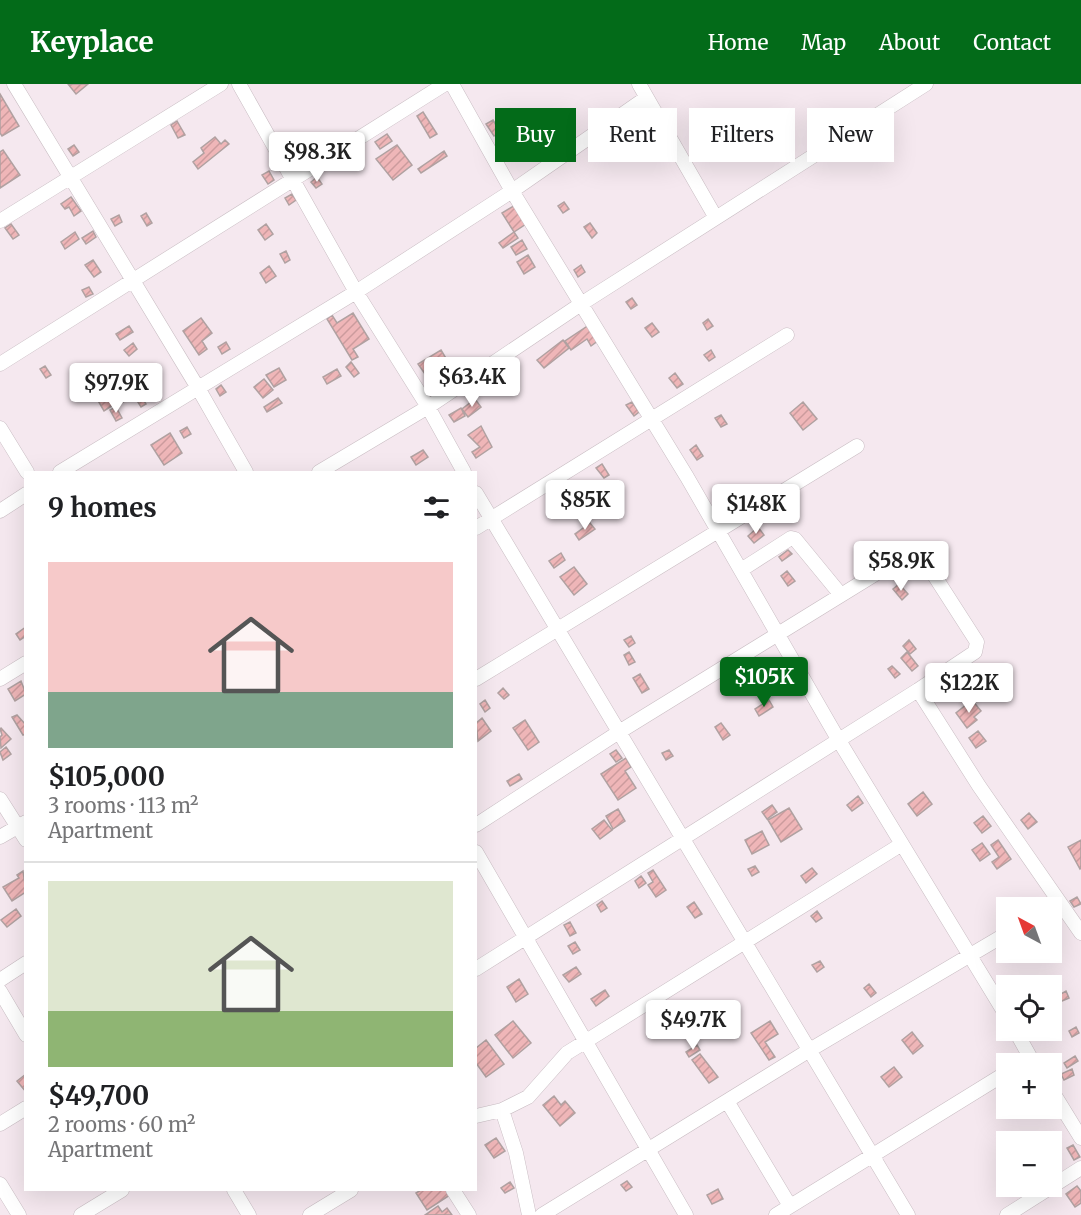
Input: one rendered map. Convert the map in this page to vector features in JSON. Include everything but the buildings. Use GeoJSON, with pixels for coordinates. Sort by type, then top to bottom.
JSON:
{"type":"FeatureCollection","features":[{"type":"Feature","properties":{"kind":"street"},"geometry":{"type":"LineString","coordinates":[[14,84],[198,388],[245,471]]}},
{"type":"Feature","properties":{"kind":"street"},"geometry":{"type":"LineString","coordinates":[[0,221],[69,176],[221,84]]}},
{"type":"Feature","properties":{"kind":"street"},"geometry":{"type":"LineString","coordinates":[[239,84],[356,292],[428,407],[463,471]]}},
{"type":"Feature","properties":{"kind":"street"},"geometry":{"type":"LineString","coordinates":[[0,364],[445,84]]}},
{"type":"Feature","properties":{"kind":"street"},"geometry":{"type":"LineString","coordinates":[[452,84],[512,191],[652,418],[838,739],[996,998]]}},
{"type":"Feature","properties":{"kind":"street"},"geometry":{"type":"LineString","coordinates":[[639,84],[716,218]]}},
{"type":"Feature","properties":{"kind":"street"},"geometry":{"type":"LineString","coordinates":[[321,471],[428,407],[581,304],[926,84]]}},
{"type":"Feature","properties":{"kind":"street"},"geometry":{"type":"LineString","coordinates":[[62,471],[356,292],[512,191],[646,98]]}},
{"type":"Feature","properties":{"kind":"street"},"geometry":{"type":"LineString","coordinates":[[477,527],[787,335]]}},
{"type":"Feature","properties":{"kind":"street"},"geometry":{"type":"LineString","coordinates":[[0,428],[26,471]]}},
{"type":"Feature","properties":{"kind":"street"},"geometry":{"type":"LineString","coordinates":[[477,678],[717,529],[857,446]]}},
{"type":"Feature","properties":{"kind":"street"},"geometry":{"type":"LineString","coordinates":[[0,511],[24,495]]}},
{"type":"Feature","properties":{"kind":"street"},"geometry":{"type":"LineString","coordinates":[[477,496],[908,1215]]}},
{"type":"Feature","properties":{"kind":"street"},"geometry":{"type":"LineString","coordinates":[[741,570],[786,540],[795,539],[841,595]]}},
{"type":"Feature","properties":{"kind":"street"},"geometry":{"type":"LineString","coordinates":[[477,824],[619,732],[911,552],[923,558],[977,642],[978,648],[918,690],[477,968]]}},
{"type":"Feature","properties":{"kind":"street"},"geometry":{"type":"LineString","coordinates":[[0,679],[24,664]]}},
{"type":"Feature","properties":{"kind":"street"},"geometry":{"type":"LineString","coordinates":[[918,690],[1049,897]]}},
{"type":"Feature","properties":{"kind":"street"},"geometry":{"type":"LineString","coordinates":[[0,799],[21,824],[0,837]]}},
{"type":"Feature","properties":{"kind":"street"},"geometry":{"type":"LineString","coordinates":[[477,1116],[501,1110],[528,1097],[560,1060],[585,1042],[902,844]]}},
{"type":"Feature","properties":{"kind":"street"},"geometry":{"type":"LineString","coordinates":[[477,854],[646,1150],[686,1215]]}},
{"type":"Feature","properties":{"kind":"street"},"geometry":{"type":"LineString","coordinates":[[1062,913],[1081,933]]}},
{"type":"Feature","properties":{"kind":"street"},"geometry":{"type":"LineString","coordinates":[[542,1215],[808,1051],[996,940]]}},
{"type":"Feature","properties":{"kind":"street"},"geometry":{"type":"LineString","coordinates":[[0,980],[24,964]]}},
{"type":"Feature","properties":{"kind":"street"},"geometry":{"type":"LineString","coordinates":[[0,991],[24,1032]]}},
{"type":"Feature","properties":{"kind":"street"},"geometry":{"type":"LineString","coordinates":[[776,1215],[996,1079]]}},
{"type":"Feature","properties":{"kind":"street"},"geometry":{"type":"LineString","coordinates":[[727,1101],[790,1206]]}},
{"type":"Feature","properties":{"kind":"street"},"geometry":{"type":"LineString","coordinates":[[1062,1107],[1081,1138]]}},
{"type":"Feature","properties":{"kind":"street"},"geometry":{"type":"LineString","coordinates":[[0,1124],[24,1108]]}},
{"type":"Feature","properties":{"kind":"street"},"geometry":{"type":"LineString","coordinates":[[501,1110],[516,1153],[529,1215]]}},
{"type":"Feature","properties":{"kind":"street"},"geometry":{"type":"LineString","coordinates":[[1007,1215],[1081,1168]]}},
{"type":"Feature","properties":{"kind":"street"},"geometry":{"type":"LineString","coordinates":[[0,1184],[19,1215]]}},
{"type":"Feature","properties":{"kind":"street"},"geometry":{"type":"LineString","coordinates":[[81,1215],[120,1191]]}},
{"type":"Feature","properties":{"kind":"street"},"geometry":{"type":"LineString","coordinates":[[235,1191],[249,1215]]}},
{"type":"Feature","properties":{"kind":"street"},"geometry":{"type":"LineString","coordinates":[[310,1215],[349,1191]]}},
{"type":"Feature","properties":{"kind":"street"},"geometry":{"type":"LineString","coordinates":[[454,1191],[469,1215]]}}]}
